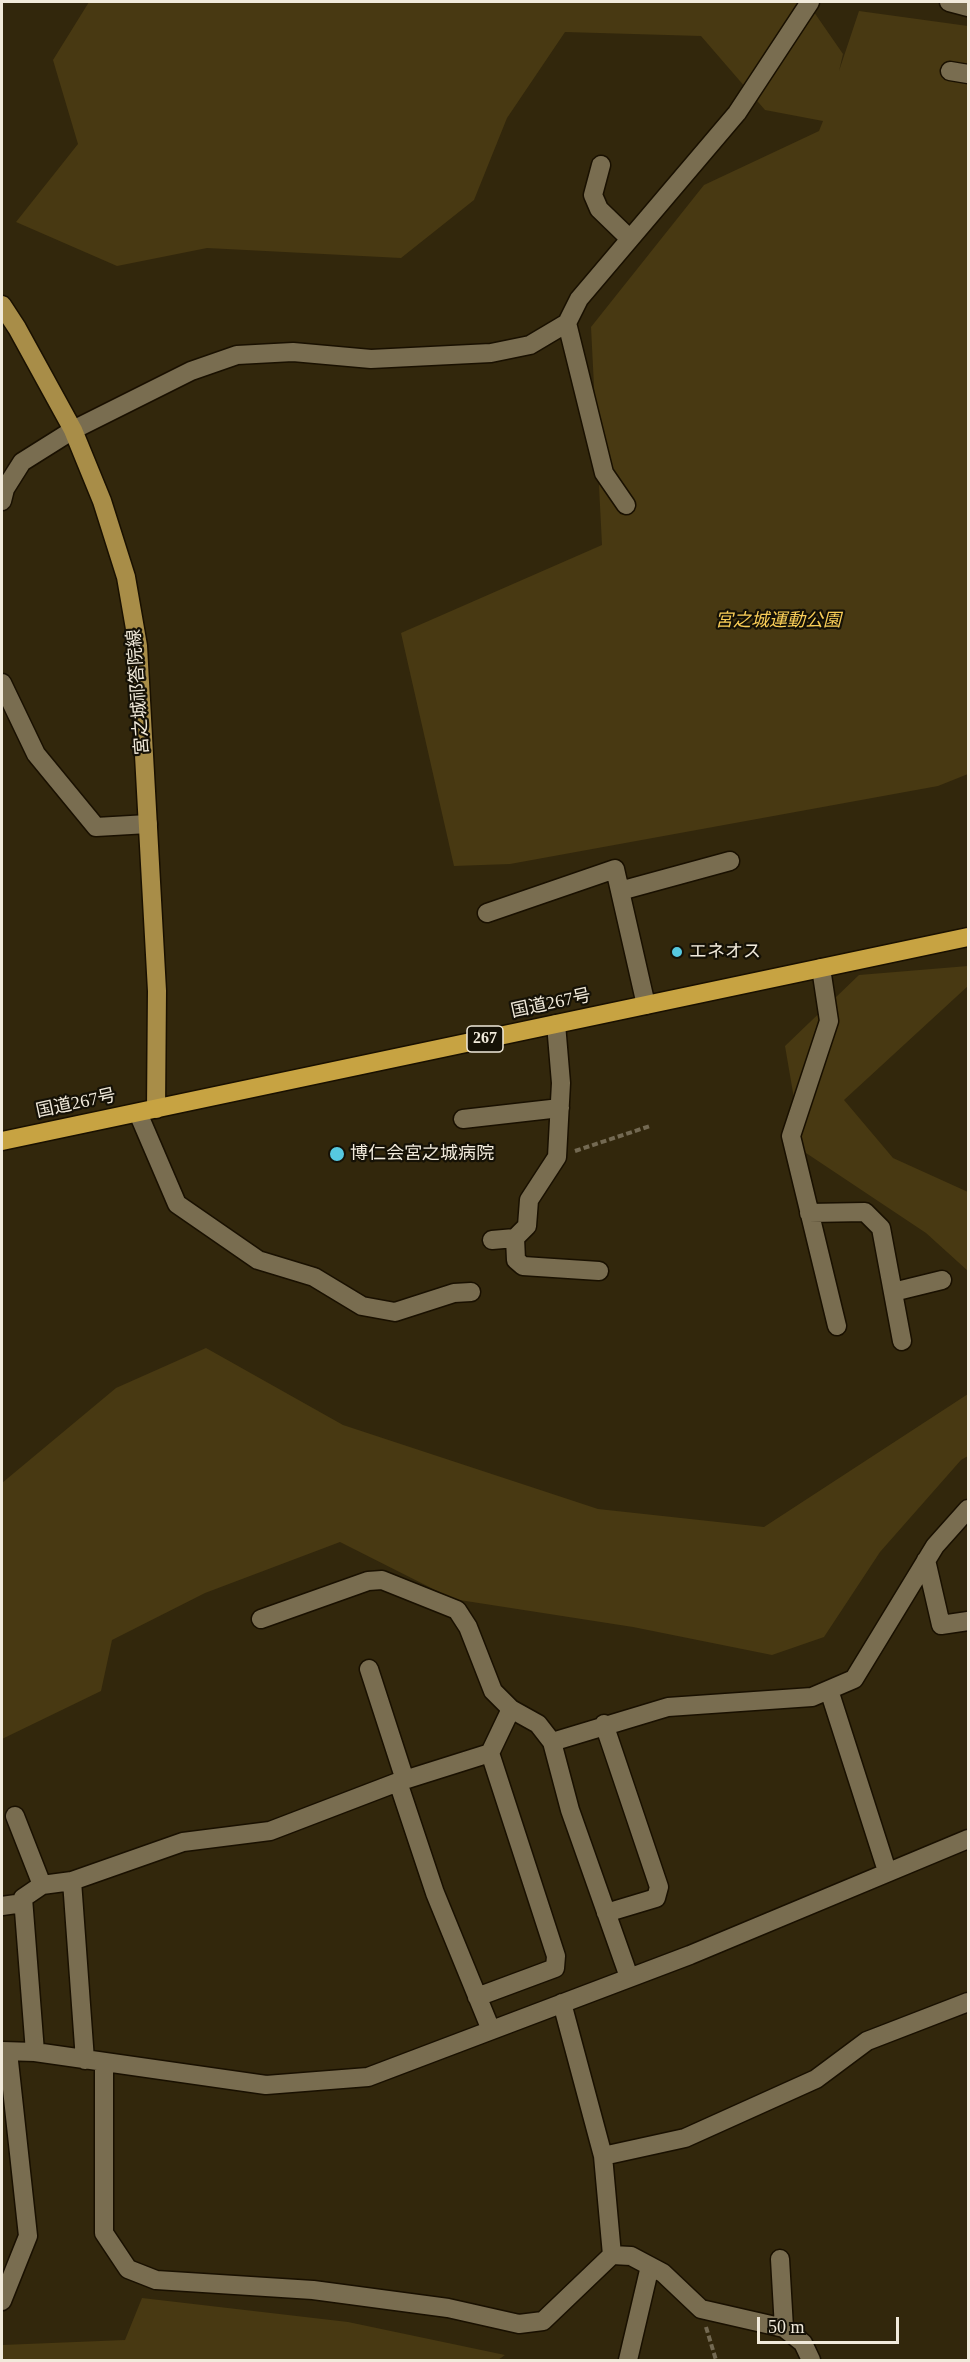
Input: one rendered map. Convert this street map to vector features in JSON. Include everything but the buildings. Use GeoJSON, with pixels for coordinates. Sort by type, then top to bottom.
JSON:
{"type":"FeatureCollection","features":[{"type":"Feature","properties":{"kind":"highway","name":"国道267号"},"geometry":{"type":"LineString","coordinates":[[2,1141],[969,937]]}},
{"type":"Feature","properties":{"kind":"main road","name":"宮之城祁答院線"},"geometry":{"type":"LineString","coordinates":[[2,305],[73,430],[102,501],[126,577],[138,646],[157,991],[147,1111]]}},
{"type":"Feature","properties":{"kind":"street"},"geometry":{"type":"LineString","coordinates":[[2,501],[5,489],[22,462],[73,430],[190,371],[237,355],[293,352],[371,358],[491,353],[530,345],[567,323],[579,299],[737,113],[810,2]]}},
{"type":"Feature","properties":{"kind":"street"},"geometry":{"type":"LineString","coordinates":[[949,2],[969,7]]}},
{"type":"Feature","properties":{"kind":"street"},"geometry":{"type":"LineString","coordinates":[[601,165],[592,195],[599,209],[630,239]]}},
{"type":"Feature","properties":{"kind":"street"},"geometry":{"type":"LineString","coordinates":[[567,323],[604,473],[626,505]]}},
{"type":"Feature","properties":{"kind":"street"},"geometry":{"type":"LineString","coordinates":[[2,682],[36,754],[96,827],[148,824]]}},
{"type":"Feature","properties":{"kind":"street"},"geometry":{"type":"LineString","coordinates":[[620,891],[730,861]]}},
{"type":"Feature","properties":{"kind":"street"},"geometry":{"type":"LineString","coordinates":[[487,913],[615,869],[646,1005]]}},
{"type":"Feature","properties":{"kind":"street"},"geometry":{"type":"LineString","coordinates":[[821,968],[829,1022],[791,1136],[837,1326]]}},
{"type":"Feature","properties":{"kind":"street"},"geometry":{"type":"LineString","coordinates":[[492,1240],[515,1238],[527,1226],[529,1200],[557,1157],[561,1083],[556,1024]]}},
{"type":"Feature","properties":{"kind":"street"},"geometry":{"type":"LineString","coordinates":[[463,1119],[560,1108]]}},
{"type":"Feature","properties":{"kind":"street"},"geometry":{"type":"LineString","coordinates":[[147,1111],[177,1204],[258,1260],[314,1276],[362,1306],[395,1311],[454,1293],[471,1292]]}},
{"type":"Feature","properties":{"kind":"street"},"geometry":{"type":"LineString","coordinates":[[809,1213],[866,1212],[881,1228],[902,1341]]}},
{"type":"Feature","properties":{"kind":"street"},"geometry":{"type":"LineString","coordinates":[[515,1238],[516,1260],[523,1266],[599,1271]]}},
{"type":"Feature","properties":{"kind":"street"},"geometry":{"type":"LineString","coordinates":[[893,1292],[942,1280]]}},
{"type":"Feature","properties":{"kind":"street"},"geometry":{"type":"LineString","coordinates":[[552,1742],[604,1724],[668,1707],[812,1697],[854,1679],[935,1546],[969,1509]]}},
{"type":"Feature","properties":{"kind":"street"},"geometry":{"type":"LineString","coordinates":[[926,1560],[941,1625],[969,1621]]}},
{"type":"Feature","properties":{"kind":"street"},"geometry":{"type":"LineString","coordinates":[[261,1619],[368,1581],[382,1580],[456,1610],[468,1627],[493,1691],[511,1709],[538,1724],[552,1742],[570,1810],[629,1977]]}},
{"type":"Feature","properties":{"kind":"street"},"geometry":{"type":"LineString","coordinates":[[369,1669],[435,1893],[491,2030]]}},
{"type":"Feature","properties":{"kind":"street"},"geometry":{"type":"LineString","coordinates":[[829,1690],[886,1871]]}},
{"type":"Feature","properties":{"kind":"street"},"geometry":{"type":"LineString","coordinates":[[477,1997],[555,1968],[556,1956],[490,1753],[511,1709]]}},
{"type":"Feature","properties":{"kind":"street"},"geometry":{"type":"LineString","coordinates":[[604,1724],[659,1887],[656,1898],[606,1913]]}},
{"type":"Feature","properties":{"kind":"street"},"geometry":{"type":"LineString","coordinates":[[35,2052],[23,1898],[42,1885],[72,1881],[183,1842],[270,1831],[401,1781],[490,1753]]}},
{"type":"Feature","properties":{"kind":"street"},"geometry":{"type":"LineString","coordinates":[[15,1816],[42,1885]]}},
{"type":"Feature","properties":{"kind":"street"},"geometry":{"type":"LineString","coordinates":[[2,2301],[28,2236],[4,2051],[35,2052],[267,2085],[368,2077],[690,1955],[886,1871],[969,1839]]}},
{"type":"Feature","properties":{"kind":"street"},"geometry":{"type":"LineString","coordinates":[[72,1881],[85,2060]]}},
{"type":"Feature","properties":{"kind":"street"},"geometry":{"type":"LineString","coordinates":[[2,1906],[23,1903]]}},
{"type":"Feature","properties":{"kind":"street"},"geometry":{"type":"LineString","coordinates":[[562,2003],[603,2156],[612,2255]]}},
{"type":"Feature","properties":{"kind":"street"},"geometry":{"type":"LineString","coordinates":[[603,2156],[685,2138],[816,2079],[867,2042],[967,2008]]}},
{"type":"Feature","properties":{"kind":"street"},"geometry":{"type":"LineString","coordinates":[[104,2063],[104,2233],[128,2269],[156,2280],[313,2290],[448,2308],[519,2324],[543,2321],[612,2255],[631,2256],[663,2273],[701,2309],[784,2328],[803,2343],[811,2361]]}},
{"type":"Feature","properties":{"kind":"street"},"geometry":{"type":"LineString","coordinates":[[780,2259],[784,2328]]}},
{"type":"Feature","properties":{"kind":"street"},"geometry":{"type":"LineString","coordinates":[[628,2361],[650,2266]]}},
{"type":"Feature","properties":{"kind":"path"},"geometry":{"type":"LineString","coordinates":[[557,1157],[650,1126]]}},
{"type":"Feature","properties":{"kind":"path"},"geometry":{"type":"LineString","coordinates":[[701,2309],[716,2361]]}},
{"type":"Feature","properties":{"kind":"green space","name":"宮之城運動公園"},"geometry":{"type":"Polygon","coordinates":[[[89,2],[807,2],[843,54],[839,71],[859,11],[968,26],[968,774],[938,786],[510,864],[454,866],[401,633],[602,545],[591,327],[704,185],[819,131],[823,121],[765,110],[701,36],[565,32],[507,118],[474,200],[401,258],[207,248],[117,266],[16,222],[78,144],[53,60],[89,2]]]}},
{"type":"Feature","properties":{"kind":"green space"},"geometry":{"type":"Polygon","coordinates":[[[968,966],[968,986],[844,1100],[893,1158],[968,1192],[968,1271],[926,1233],[803,1151],[785,1046],[859,975],[968,966]]]}},
{"type":"Feature","properties":{"kind":"green space"},"geometry":{"type":"Polygon","coordinates":[[[206,1348],[343,1425],[598,1509],[764,1527],[968,1394],[968,1456],[961,1460],[880,1552],[824,1637],[772,1655],[633,1627],[453,1599],[340,1542],[205,1593],[112,1640],[101,1691],[2,1739],[2,1483],[116,1388],[206,1348]]]}},
{"type":"Feature","properties":{"kind":"green space"},"geometry":{"type":"Polygon","coordinates":[[[142,2298],[348,2322],[505,2355],[498,2360],[2,2360],[2,2345],[125,2340],[142,2298]]]}},
{"type":"Feature","properties":{"kind":"place","name":"エネオス"},"geometry":{"type":"Point","coordinates":[677,952]}},
{"type":"Feature","properties":{"kind":"place","name":"博仁会宮之城病院"},"geometry":{"type":"Point","coordinates":[337,1154]}}]}
